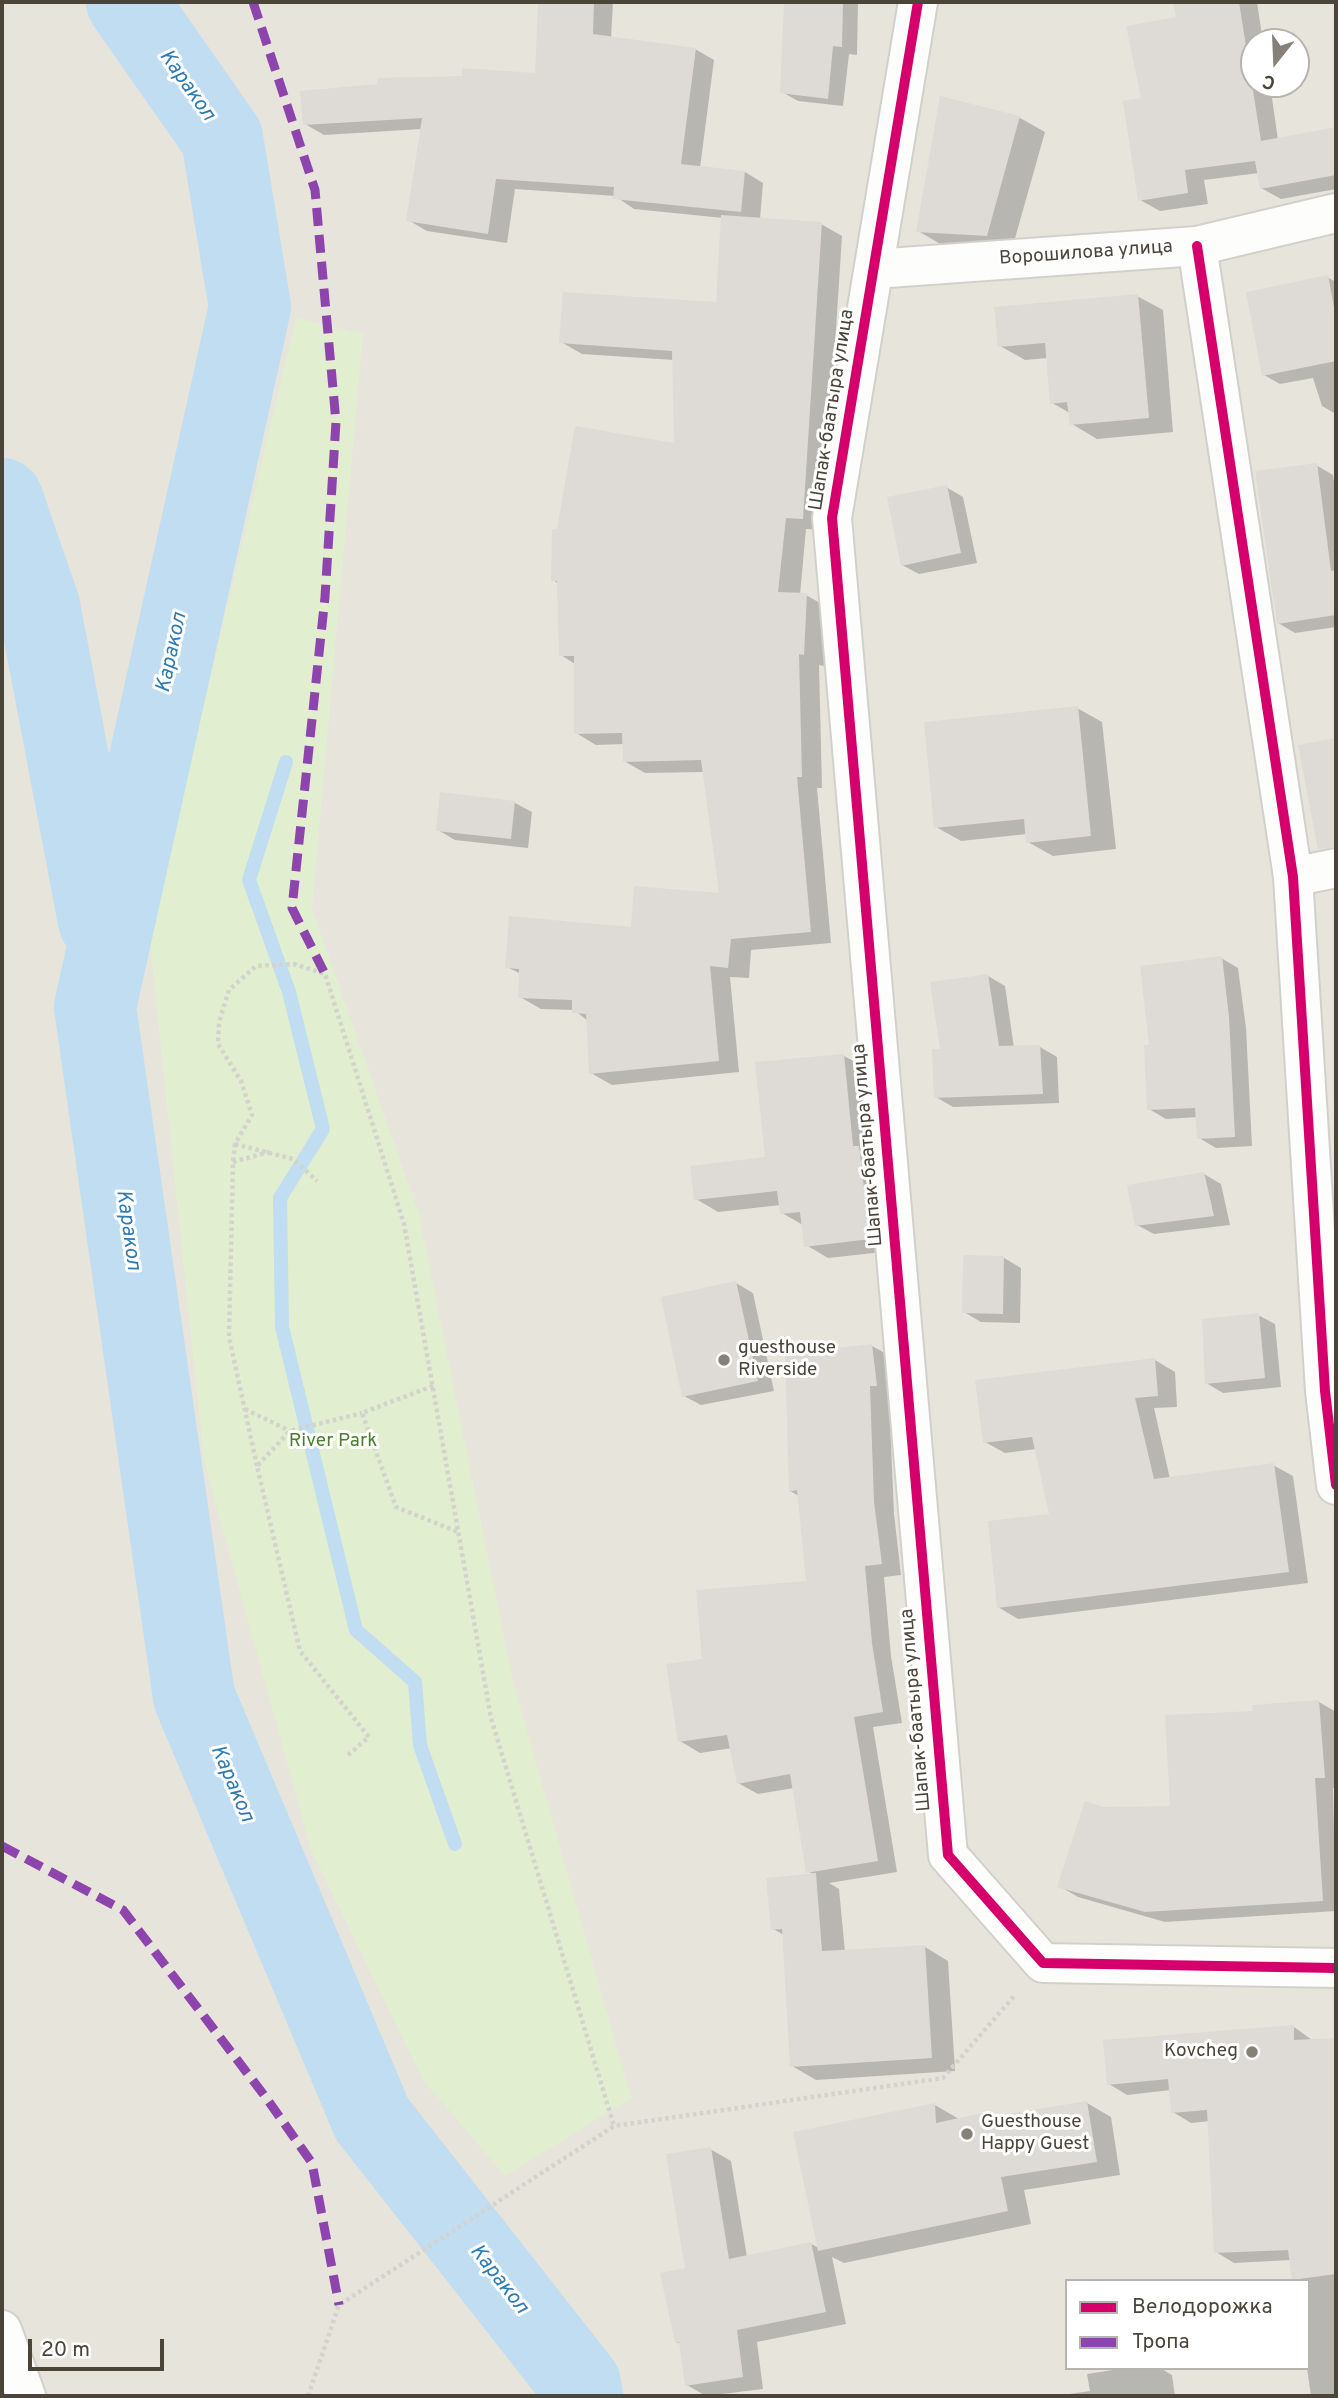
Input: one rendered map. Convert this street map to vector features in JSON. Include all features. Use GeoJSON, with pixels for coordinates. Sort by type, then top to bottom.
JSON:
{"type":"FeatureCollection","features":[{"type":"Feature","properties":{"kind":"street","name":"Шапак-баатыра улица"},"geometry":{"type":"LineString","coordinates":[[918,2],[832,518],[948,1856],[1043,1963]]}},
{"type":"Feature","properties":{"kind":"street","name":"Ворошилова улица"},"geometry":{"type":"LineString","coordinates":[[874,269],[1196,246],[1336,213]]}},
{"type":"Feature","properties":{"kind":"street"},"geometry":{"type":"LineString","coordinates":[[1196,246],[1293,877],[1336,1485]]}},
{"type":"Feature","properties":{"kind":"street"},"geometry":{"type":"LineString","coordinates":[[1293,877],[1336,868]]}},
{"type":"Feature","properties":{"kind":"street"},"geometry":{"type":"LineString","coordinates":[[1043,1963],[1336,1968]]}},
{"type":"Feature","properties":{"kind":"street"},"geometry":{"type":"LineString","coordinates":[[2,2330],[26,2396]]}},
{"type":"Feature","properties":{"kind":"path"},"geometry":{"type":"LineString","coordinates":[[348,1755],[369,1737],[300,1651],[229,1337],[233,1162],[235,1144],[252,1115],[240,1081],[218,1044],[219,1022],[229,990],[256,966],[294,964],[325,974],[373,1119],[404,1224],[491,1717],[614,2126]]}},
{"type":"Feature","properties":{"kind":"path"},"geometry":{"type":"LineString","coordinates":[[235,1144],[293,1159],[317,1181]]}},
{"type":"Feature","properties":{"kind":"path"},"geometry":{"type":"LineString","coordinates":[[233,1162],[270,1152]]}},
{"type":"Feature","properties":{"kind":"path"},"geometry":{"type":"LineString","coordinates":[[257,1466],[290,1431],[362,1413],[433,1386]]}},
{"type":"Feature","properties":{"kind":"path"},"geometry":{"type":"LineString","coordinates":[[245,1409],[290,1431]]}},
{"type":"Feature","properties":{"kind":"path"},"geometry":{"type":"LineString","coordinates":[[362,1413],[396,1507],[459,1532]]}},
{"type":"Feature","properties":{"kind":"path"},"geometry":{"type":"LineString","coordinates":[[308,2396],[339,2305],[614,2126],[943,2078],[1043,1963]]}},
{"type":"Feature","properties":{"kind":"shaded area","name":"Каракол"},"geometry":{"type":"Polygon","coordinates":[[[2,2],[1336,2],[1336,2396],[2,2396],[2,2]]]}},
{"type":"Feature","properties":{"kind":"green space","name":"River Park"},"geometry":{"type":"Polygon","coordinates":[[[296,318],[363,334],[312,909],[419,1214],[513,1681],[631,2098],[505,2176],[423,2080],[311,1850],[204,1461],[149,935],[296,318]]]}},
{"type":"Feature","properties":{"kind":"building"},"geometry":{"type":"Polygon","coordinates":[[[538,2],[594,2],[593,34],[696,48],[681,164],[745,171],[741,212],[613,199],[614,187],[496,179],[488,234],[406,221],[422,118],[303,125],[300,91],[377,84],[377,78],[462,76],[462,68],[535,73],[538,2]]]}},
{"type":"Feature","properties":{"kind":"building"},"geometry":{"type":"Polygon","coordinates":[[[784,2],[843,2],[842,47],[833,46],[828,99],[780,93],[784,2]]]}},
{"type":"Feature","properties":{"kind":"building"},"geometry":{"type":"Polygon","coordinates":[[[1173,2],[1239,2],[1243,28],[1240,28],[1240,98],[1254,98],[1261,141],[1336,127],[1336,175],[1260,189],[1255,161],[1185,170],[1188,193],[1138,201],[1123,101],[1141,98],[1126,26],[1176,17],[1173,2]]]}},
{"type":"Feature","properties":{"kind":"building"},"geometry":{"type":"Polygon","coordinates":[[[940,96],[1020,116],[987,236],[916,232],[940,96]]]}},
{"type":"Feature","properties":{"kind":"building"},"geometry":{"type":"Polygon","coordinates":[[[721,215],[822,222],[803,519],[786,518],[778,592],[807,593],[804,655],[799,654],[802,777],[797,777],[811,932],[731,939],[728,968],[710,966],[719,1061],[589,1074],[586,1014],[572,1013],[572,1000],[518,998],[519,969],[505,968],[509,916],[631,927],[634,886],[719,893],[701,760],[623,762],[622,733],[574,734],[574,656],[559,656],[557,581],[551,581],[552,529],[557,529],[575,426],[674,443],[672,351],[559,343],[563,292],[716,302],[721,215]]]}},
{"type":"Feature","properties":{"kind":"building"},"geometry":{"type":"Polygon","coordinates":[[[1328,275],[1336,318],[1336,361],[1262,376],[1246,292],[1328,275]]]}},
{"type":"Feature","properties":{"kind":"building"},"geometry":{"type":"Polygon","coordinates":[[[1138,294],[1149,418],[1070,425],[1067,402],[1050,404],[1045,343],[998,347],[994,307],[1138,294]]]}},
{"type":"Feature","properties":{"kind":"building"},"geometry":{"type":"Polygon","coordinates":[[[1317,463],[1331,571],[1336,570],[1336,615],[1277,624],[1255,471],[1317,463]]]}},
{"type":"Feature","properties":{"kind":"building"},"geometry":{"type":"Polygon","coordinates":[[[947,485],[961,553],[901,566],[887,497],[947,485]]]}},
{"type":"Feature","properties":{"kind":"building"},"geometry":{"type":"Polygon","coordinates":[[[1078,706],[1091,836],[1026,843],[1024,819],[934,828],[924,722],[1078,706]]]}},
{"type":"Feature","properties":{"kind":"building"},"geometry":{"type":"Polygon","coordinates":[[[1336,738],[1336,847],[1318,849],[1298,745],[1336,738]]]}},
{"type":"Feature","properties":{"kind":"building"},"geometry":{"type":"Polygon","coordinates":[[[440,792],[515,801],[511,839],[436,831],[440,792]]]}},
{"type":"Feature","properties":{"kind":"building"},"geometry":{"type":"Polygon","coordinates":[[[1222,956],[1229,1017],[1235,1137],[1197,1139],[1195,1108],[1147,1110],[1144,1045],[1149,1045],[1140,966],[1222,956]]]}},
{"type":"Feature","properties":{"kind":"building"},"geometry":{"type":"Polygon","coordinates":[[[988,974],[999,1046],[1040,1045],[1043,1094],[934,1098],[932,1049],[940,1049],[930,982],[988,974]]]}},
{"type":"Feature","properties":{"kind":"building"},"geometry":{"type":"Polygon","coordinates":[[[844,1054],[853,1146],[859,1146],[870,1239],[804,1247],[800,1212],[780,1214],[777,1191],[694,1200],[690,1166],[765,1157],[755,1062],[844,1054]]]}},
{"type":"Feature","properties":{"kind":"building"},"geometry":{"type":"Polygon","coordinates":[[[1204,1172],[1214,1216],[1135,1226],[1127,1185],[1204,1172]]]}},
{"type":"Feature","properties":{"kind":"building"},"geometry":{"type":"Polygon","coordinates":[[[963,1255],[1004,1256],[1003,1314],[962,1313],[963,1255]]]}},
{"type":"Feature","properties":{"kind":"building"},"geometry":{"type":"Polygon","coordinates":[[[736,1281],[758,1381],[682,1397],[661,1297],[736,1281]]]}},
{"type":"Feature","properties":{"kind":"building"},"geometry":{"type":"Polygon","coordinates":[[[1259,1313],[1265,1378],[1205,1384],[1202,1319],[1259,1313]]]}},
{"type":"Feature","properties":{"kind":"building"},"geometry":{"type":"Polygon","coordinates":[[[872,1344],[877,1386],[870,1386],[874,1502],[882,1564],[865,1566],[872,1643],[883,1712],[854,1717],[878,1861],[806,1873],[790,1774],[737,1784],[727,1735],[678,1742],[666,1664],[702,1659],[696,1590],[806,1581],[797,1490],[789,1492],[785,1353],[872,1344]]]}},
{"type":"Feature","properties":{"kind":"building"},"geometry":{"type":"Polygon","coordinates":[[[1155,1358],[1158,1396],[1135,1398],[1154,1479],[1274,1463],[1289,1572],[997,1608],[988,1521],[1049,1514],[1032,1437],[983,1443],[975,1380],[1155,1358]]]}},
{"type":"Feature","properties":{"kind":"building"},"geometry":{"type":"Polygon","coordinates":[[[1319,1700],[1325,1778],[1315,1778],[1323,1901],[1145,1912],[1057,1887],[1085,1801],[1104,1807],[1170,1806],[1165,1715],[1253,1711],[1252,1705],[1319,1700]]]}},
{"type":"Feature","properties":{"kind":"building"},"geometry":{"type":"Polygon","coordinates":[[[816,1873],[822,1951],[925,1945],[932,2058],[790,2067],[782,1929],[771,1930],[766,1878],[816,1873]]]}},
{"type":"Feature","properties":{"kind":"building"},"geometry":{"type":"Polygon","coordinates":[[[1294,2025],[1294,2040],[1336,2038],[1336,2274],[1292,2279],[1288,2250],[1214,2253],[1207,2110],[1171,2113],[1168,2079],[1107,2085],[1103,2040],[1294,2025]]]}},
{"type":"Feature","properties":{"kind":"building"},"geometry":{"type":"Polygon","coordinates":[[[1087,2101],[1097,2162],[1001,2177],[1008,2211],[818,2251],[793,2132],[935,2103],[936,2123],[987,2112],[988,2117],[1087,2101]]]}},
{"type":"Feature","properties":{"kind":"building"},"geometry":{"type":"Polygon","coordinates":[[[711,2147],[729,2259],[811,2242],[826,2312],[737,2330],[743,2377],[685,2386],[679,2342],[675,2343],[660,2273],[685,2268],[666,2154],[711,2147]]]}},
{"type":"Feature","properties":{"kind":"waterway","name":"Каракол"},"geometry":{"type":"LineString","coordinates":[[127,2],[222,138],[250,307],[95,1007],[194,1697],[372,2119],[580,2384],[582,2396]]}},
{"type":"Feature","properties":{"kind":"waterway"},"geometry":{"type":"LineString","coordinates":[[2,499],[39,606],[99,921]]}},
{"type":"Feature","properties":{"kind":"waterway"},"geometry":{"type":"LineString","coordinates":[[286,762],[249,880],[289,992],[323,1129],[280,1198],[282,1327],[356,1630],[415,1682],[420,1745],[455,1844]]}},
{"type":"Feature","properties":{"kind":"marked path"},"geometry":{"type":"LineString","coordinates":[[253,2],[315,190],[336,422],[325,597],[292,908],[325,974]]}},
{"type":"Feature","properties":{"kind":"marked path"},"geometry":{"type":"LineString","coordinates":[[2,1846],[123,1910],[267,2099],[312,2163],[339,2305]]}},
{"type":"Feature","properties":{"kind":"cycle path"},"geometry":{"type":"LineString","coordinates":[[918,2],[832,518],[948,1855],[1043,1963],[1336,1968]]}},
{"type":"Feature","properties":{"kind":"cycle path"},"geometry":{"type":"LineString","coordinates":[[1197,246],[1293,877],[1325,1391],[1336,1485]]}},
{"type":"Feature","properties":{"kind":"place","name":"guesthouse Riverside"},"geometry":{"type":"Point","coordinates":[724,1360]}},
{"type":"Feature","properties":{"kind":"place","name":"Kovcheg"},"geometry":{"type":"Point","coordinates":[1252,2052]}},
{"type":"Feature","properties":{"kind":"place","name":"Guesthouse Happy Guest"},"geometry":{"type":"Point","coordinates":[967,2134]}}]}
